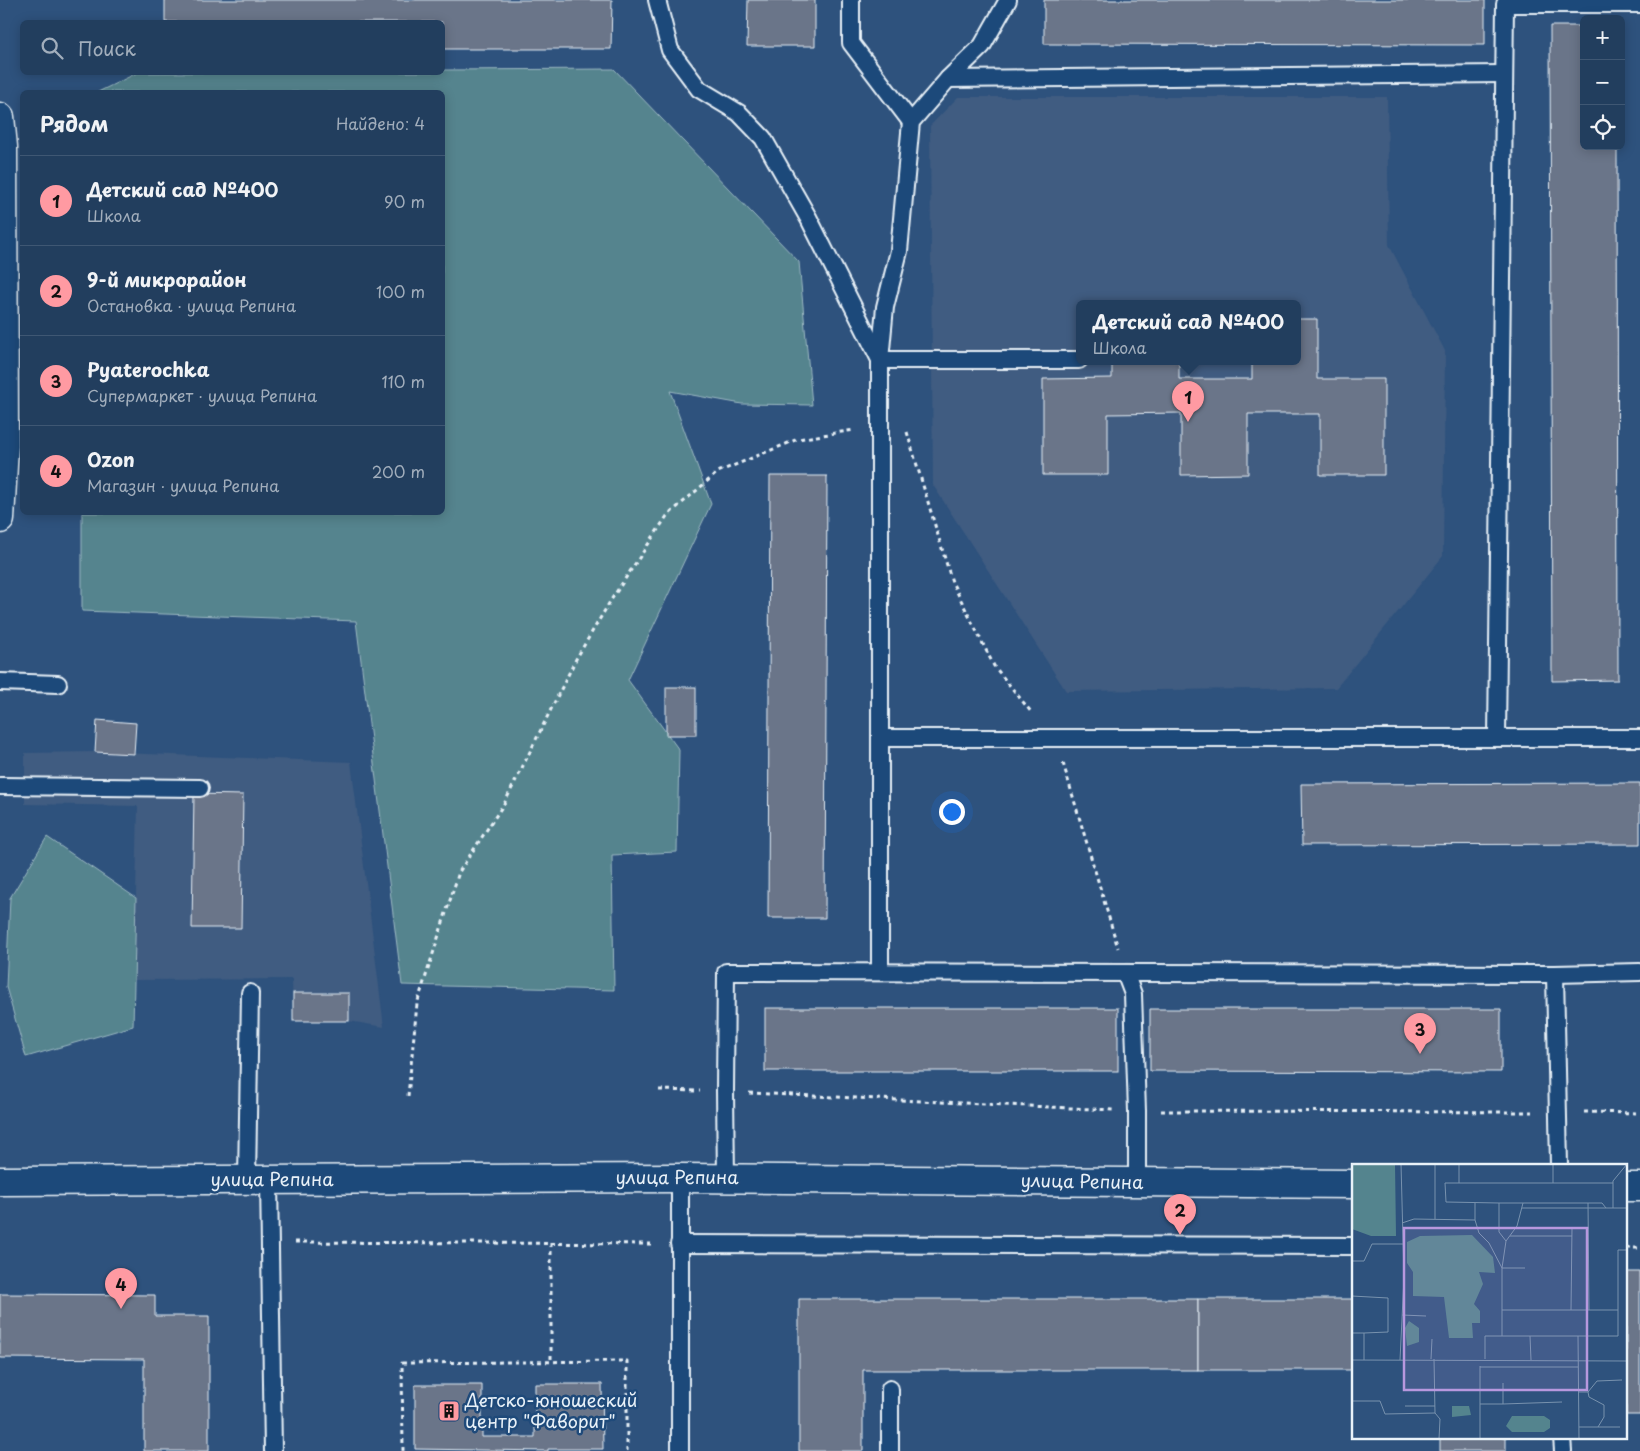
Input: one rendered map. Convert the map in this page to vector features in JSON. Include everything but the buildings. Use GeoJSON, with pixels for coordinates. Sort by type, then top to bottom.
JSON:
{"type":"FeatureCollection","features":[{"type":"Feature","properties":{"kind":"street"},"geometry":{"type":"LineString","coordinates":[[0,117],[4,446],[0,519]]}},
{"type":"Feature","properties":{"kind":"street","name":"улица Репина"},"geometry":{"type":"LineString","coordinates":[[0,1181],[680,1178],[1352,1184]]}},
{"type":"Feature","properties":{"kind":"lane"},"geometry":{"type":"LineString","coordinates":[[657,0],[670,50],[699,89],[739,114],[763,138],[809,219],[880,360]]}},
{"type":"Feature","properties":{"kind":"lane"},"geometry":{"type":"LineString","coordinates":[[851,0],[851,43],[911,122]]}},
{"type":"Feature","properties":{"kind":"lane"},"geometry":{"type":"LineString","coordinates":[[880,972],[880,360],[885,307],[899,251],[911,122],[948,80],[982,46],[1008,0]]}},
{"type":"Feature","properties":{"kind":"lane"},"geometry":{"type":"LineString","coordinates":[[1497,738],[1504,4],[1640,4]]}},
{"type":"Feature","properties":{"kind":"lane"},"geometry":{"type":"LineString","coordinates":[[948,80],[1504,74]]}},
{"type":"Feature","properties":{"kind":"lane"},"geometry":{"type":"LineString","coordinates":[[880,360],[1076,360]]}},
{"type":"Feature","properties":{"kind":"lane"},"geometry":{"type":"LineString","coordinates":[[0,682],[58,684]]}},
{"type":"Feature","properties":{"kind":"lane"},"geometry":{"type":"LineString","coordinates":[[880,738],[1640,738]]}},
{"type":"Feature","properties":{"kind":"lane"},"geometry":{"type":"LineString","coordinates":[[0,786],[200,788]]}},
{"type":"Feature","properties":{"kind":"lane"},"geometry":{"type":"LineString","coordinates":[[726,1179],[726,972],[1555,974],[1640,972]]}},
{"type":"Feature","properties":{"kind":"lane"},"geometry":{"type":"LineString","coordinates":[[1125,973],[1133,994],[1137,1111],[1137,1182]]}},
{"type":"Feature","properties":{"kind":"lane"},"geometry":{"type":"LineString","coordinates":[[1555,974],[1559,1164]]}},
{"type":"Feature","properties":{"kind":"lane"},"geometry":{"type":"LineString","coordinates":[[250,993],[258,1180],[270,1242],[274,1451]]}},
{"type":"Feature","properties":{"kind":"lane"},"geometry":{"type":"LineString","coordinates":[[680,1178],[680,1451]]}},
{"type":"Feature","properties":{"kind":"lane"},"geometry":{"type":"LineString","coordinates":[[680,1244],[1352,1246]]}},
{"type":"Feature","properties":{"kind":"lane"},"geometry":{"type":"LineString","coordinates":[[890,1389],[890,1451]]}},
{"type":"Feature","properties":{"kind":"lane"},"geometry":{"type":"LineString","coordinates":[[1562,1438],[1562,1451]]}},
{"type":"Feature","properties":{"kind":"path"},"geometry":{"type":"LineString","coordinates":[[408,1096],[417,1004],[459,872],[505,802],[576,659],[611,600],[667,516],[718,472],[798,438],[880,426]]}},
{"type":"Feature","properties":{"kind":"path"},"geometry":{"type":"LineString","coordinates":[[907,429],[952,582],[994,666],[1052,738],[1061,757],[1125,973]]}},
{"type":"Feature","properties":{"kind":"path"},"geometry":{"type":"LineString","coordinates":[[270,1242],[680,1244]]}},
{"type":"Feature","properties":{"kind":"path"},"geometry":{"type":"LineString","coordinates":[[551,1243],[551,1361]]}},
{"type":"Feature","properties":{"kind":"path"},"geometry":{"type":"LineString","coordinates":[[403,1451],[402,1363],[551,1361],[627,1361],[627,1451]]}},
{"type":"Feature","properties":{"kind":"shaded area"},"geometry":{"type":"Polygon","coordinates":[[[958,97],[1387,97],[1389,245],[1445,351],[1443,556],[1336,688],[1066,691],[933,485],[930,126],[958,97]]]}},
{"type":"Feature","properties":{"kind":"shaded area"},"geometry":{"type":"Polygon","coordinates":[[[95,752],[351,762],[384,1027],[349,1021],[293,1021],[292,979],[134,980],[138,806],[25,804],[25,753],[95,752]]]}},
{"type":"Feature","properties":{"kind":"green space"},"geometry":{"type":"Polygon","coordinates":[[[614,69],[799,262],[812,405],[742,404],[670,391],[711,504],[628,680],[679,750],[677,852],[612,855],[614,990],[402,985],[356,621],[82,611],[82,515],[445,515],[445,90],[102,90],[133,75],[445,75],[445,70],[614,69]]]}},
{"type":"Feature","properties":{"kind":"green space"},"geometry":{"type":"Polygon","coordinates":[[[47,837],[136,898],[133,1026],[26,1057],[6,987],[10,898],[47,837]]]}},
{"type":"Feature","properties":{"kind":"place","name":"Детский сад №400"},"geometry":{"type":"Point","coordinates":[1188,422]}},
{"type":"Feature","properties":{"kind":"place","name":"Pyaterochka"},"geometry":{"type":"Point","coordinates":[1420,1054]}},
{"type":"Feature","properties":{"kind":"place","name":"9-й микрорайон"},"geometry":{"type":"Point","coordinates":[1180,1235]}},
{"type":"Feature","properties":{"kind":"place","name":"Ozon"},"geometry":{"type":"Point","coordinates":[121,1309]}},
{"type":"Feature","properties":{"kind":"place","name":"Детско-юношеский центр \"Фаворит\""},"geometry":{"type":"Point","coordinates":[449,1411]}}]}
